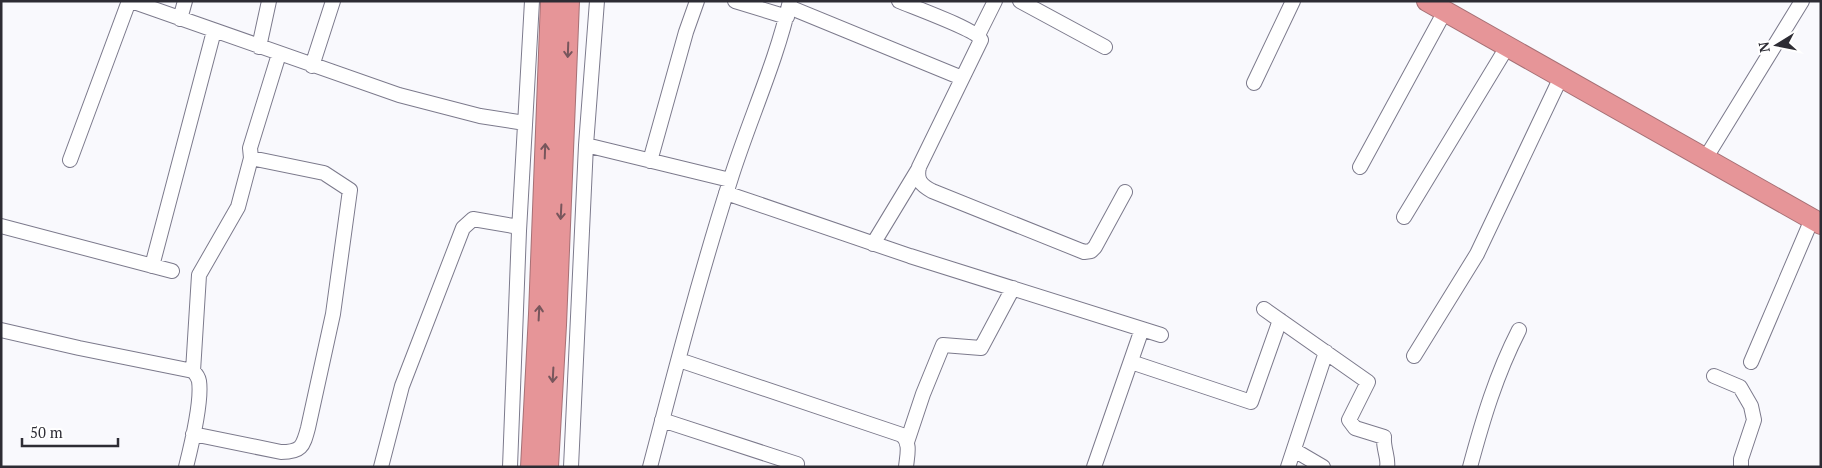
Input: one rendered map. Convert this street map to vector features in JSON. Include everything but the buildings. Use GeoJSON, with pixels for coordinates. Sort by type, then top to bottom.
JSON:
{"type":"FeatureCollection","features":[{"type":"Feature","properties":{"kind":"highway"},"geometry":{"type":"LineString","coordinates":[[531,467],[539,314],[550,1]]}},
{"type":"Feature","properties":{"kind":"highway"},"geometry":{"type":"LineString","coordinates":[[548,467],[569,1]]}},
{"type":"Feature","properties":{"kind":"highway"},"geometry":{"type":"LineString","coordinates":[[1427,1],[1816,222]]}},
{"type":"Feature","properties":{"kind":"street"},"geometry":{"type":"LineString","coordinates":[[70,160],[130,1],[399,95],[480,116],[525,123]]}},
{"type":"Feature","properties":{"kind":"street"},"geometry":{"type":"LineString","coordinates":[[180,19],[185,1]]}},
{"type":"Feature","properties":{"kind":"street"},"geometry":{"type":"LineString","coordinates":[[259,47],[269,1]]}},
{"type":"Feature","properties":{"kind":"street"},"geometry":{"type":"LineString","coordinates":[[312,66],[333,1]]}},
{"type":"Feature","properties":{"kind":"street"},"geometry":{"type":"LineString","coordinates":[[510,467],[519,227],[532,1]]}},
{"type":"Feature","properties":{"kind":"street"},"geometry":{"type":"LineString","coordinates":[[572,467],[586,145],[597,1]]}},
{"type":"Feature","properties":{"kind":"street"},"geometry":{"type":"LineString","coordinates":[[650,161],[686,32],[697,1]]}},
{"type":"Feature","properties":{"kind":"street"},"geometry":{"type":"LineString","coordinates":[[735,1],[789,8],[962,78]]}},
{"type":"Feature","properties":{"kind":"street"},"geometry":{"type":"LineString","coordinates":[[873,244],[919,167],[980,42],[978,35],[899,1]]}},
{"type":"Feature","properties":{"kind":"street"},"geometry":{"type":"LineString","coordinates":[[978,35],[995,1]]}},
{"type":"Feature","properties":{"kind":"street"},"geometry":{"type":"LineString","coordinates":[[1020,1],[1105,47]]}},
{"type":"Feature","properties":{"kind":"street"},"geometry":{"type":"LineString","coordinates":[[1254,83],[1293,1]]}},
{"type":"Feature","properties":{"kind":"street"},"geometry":{"type":"LineString","coordinates":[[1705,158],[1802,1]]}},
{"type":"Feature","properties":{"kind":"street"},"geometry":{"type":"LineString","coordinates":[[650,467],[728,187],[754,111],[770,74],[789,8]]}},
{"type":"Feature","properties":{"kind":"street"},"geometry":{"type":"LineString","coordinates":[[1360,167],[1445,11]]}},
{"type":"Feature","properties":{"kind":"street"},"geometry":{"type":"LineString","coordinates":[[152,266],[214,31]]}},
{"type":"Feature","properties":{"kind":"street"},"geometry":{"type":"LineString","coordinates":[[1404,217],[1507,46]]}},
{"type":"Feature","properties":{"kind":"street"},"geometry":{"type":"LineString","coordinates":[[193,371],[199,275],[238,207],[251,158],[250,148],[279,54]]}},
{"type":"Feature","properties":{"kind":"street"},"geometry":{"type":"LineString","coordinates":[[1414,356],[1478,254],[1561,77]]}},
{"type":"Feature","properties":{"kind":"street"},"geometry":{"type":"LineString","coordinates":[[586,145],[650,161],[728,187],[792,215],[873,244],[1160,335]]}},
{"type":"Feature","properties":{"kind":"street"},"geometry":{"type":"LineString","coordinates":[[193,434],[280,452],[292,452],[300,448],[308,428],[333,314],[350,190],[324,173],[251,158]]}},
{"type":"Feature","properties":{"kind":"street"},"geometry":{"type":"LineString","coordinates":[[919,167],[919,181],[932,191],[1084,252],[1091,251],[1095,247],[1125,192]]}},
{"type":"Feature","properties":{"kind":"street"},"geometry":{"type":"LineString","coordinates":[[381,467],[402,386],[464,228],[473,219],[519,227]]}},
{"type":"Feature","properties":{"kind":"street"},"geometry":{"type":"LineString","coordinates":[[1751,362],[1816,222]]}},
{"type":"Feature","properties":{"kind":"street"},"geometry":{"type":"LineString","coordinates":[[1,226],[172,271]]}},
{"type":"Feature","properties":{"kind":"street"},"geometry":{"type":"LineString","coordinates":[[906,467],[907,442],[923,394],[943,345],[981,348],[1013,288]]}},
{"type":"Feature","properties":{"kind":"street"},"geometry":{"type":"LineString","coordinates":[[1264,310],[1368,382],[1349,420],[1355,428],[1384,437],[1387,467]]}},
{"type":"Feature","properties":{"kind":"street"},"geometry":{"type":"LineString","coordinates":[[1131,362],[1251,402],[1280,320]]}},
{"type":"Feature","properties":{"kind":"street"},"geometry":{"type":"LineString","coordinates":[[1094,467],[1142,329]]}},
{"type":"Feature","properties":{"kind":"street"},"geometry":{"type":"LineString","coordinates":[[1,330],[193,371],[200,382],[193,434],[186,467]]}},
{"type":"Feature","properties":{"kind":"street"},"geometry":{"type":"LineString","coordinates":[[1470,467],[1487,405],[1503,361],[1518,330]]}},
{"type":"Feature","properties":{"kind":"street"},"geometry":{"type":"LineString","coordinates":[[1288,467],[1326,352]]}},
{"type":"Feature","properties":{"kind":"street"},"geometry":{"type":"LineString","coordinates":[[679,360],[902,434],[907,442]]}},
{"type":"Feature","properties":{"kind":"street"},"geometry":{"type":"LineString","coordinates":[[1714,376],[1740,387],[1751,406],[1754,420],[1741,459],[1741,467]]}},
{"type":"Feature","properties":{"kind":"street"},"geometry":{"type":"LineString","coordinates":[[662,420],[797,464]]}},
{"type":"Feature","properties":{"kind":"street"},"geometry":{"type":"LineString","coordinates":[[1294,450],[1323,467]]}}]}
